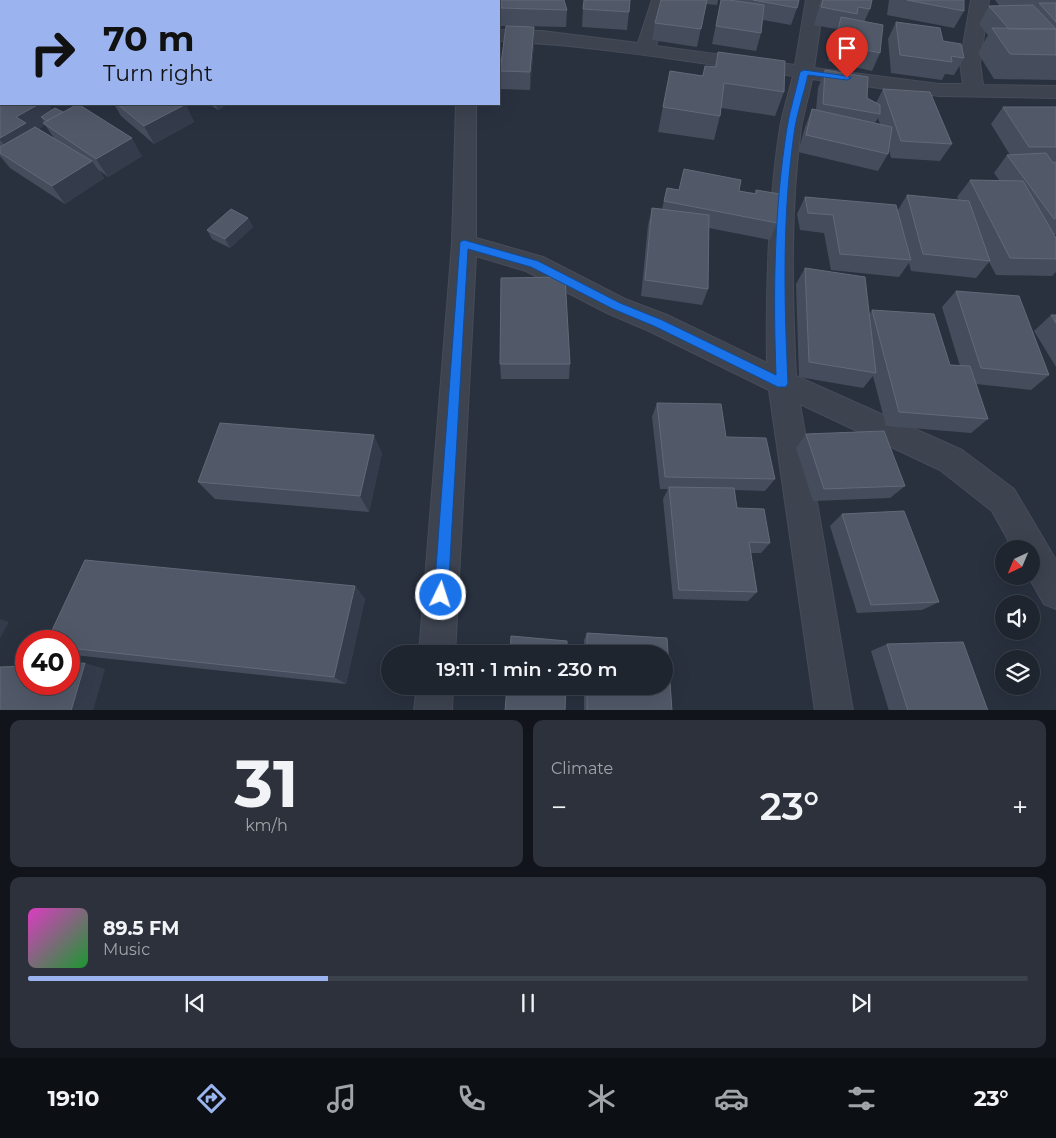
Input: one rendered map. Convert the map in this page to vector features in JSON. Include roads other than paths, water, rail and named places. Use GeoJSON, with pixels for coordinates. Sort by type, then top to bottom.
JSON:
{"type":"FeatureCollection","features":[{"type":"Feature","properties":{"kind":"street"},"geometry":{"type":"LineString","coordinates":[[645,51],[661,0]]}},
{"type":"Feature","properties":{"kind":"street"},"geometry":{"type":"LineString","coordinates":[[814,0],[804,72],[791,126],[782,199],[779,300],[782,383],[834,710]]}},
{"type":"Feature","properties":{"kind":"street"},"geometry":{"type":"LineString","coordinates":[[974,92],[970,63],[980,0]]}},
{"type":"Feature","properties":{"kind":"street"},"geometry":{"type":"LineString","coordinates":[[500,36],[542,37],[939,90],[1056,92]]}},
{"type":"Feature","properties":{"kind":"street"},"geometry":{"type":"LineString","coordinates":[[438,645],[464,244],[466,105]]}},
{"type":"Feature","properties":{"kind":"street"},"geometry":{"type":"LineString","coordinates":[[464,244],[534,264],[616,306],[658,323],[782,383],[951,460],[1003,500],[1056,592]]}},
{"type":"Feature","properties":{"kind":"street"},"geometry":{"type":"LineString","coordinates":[[434,710],[435,695]]}}]}
